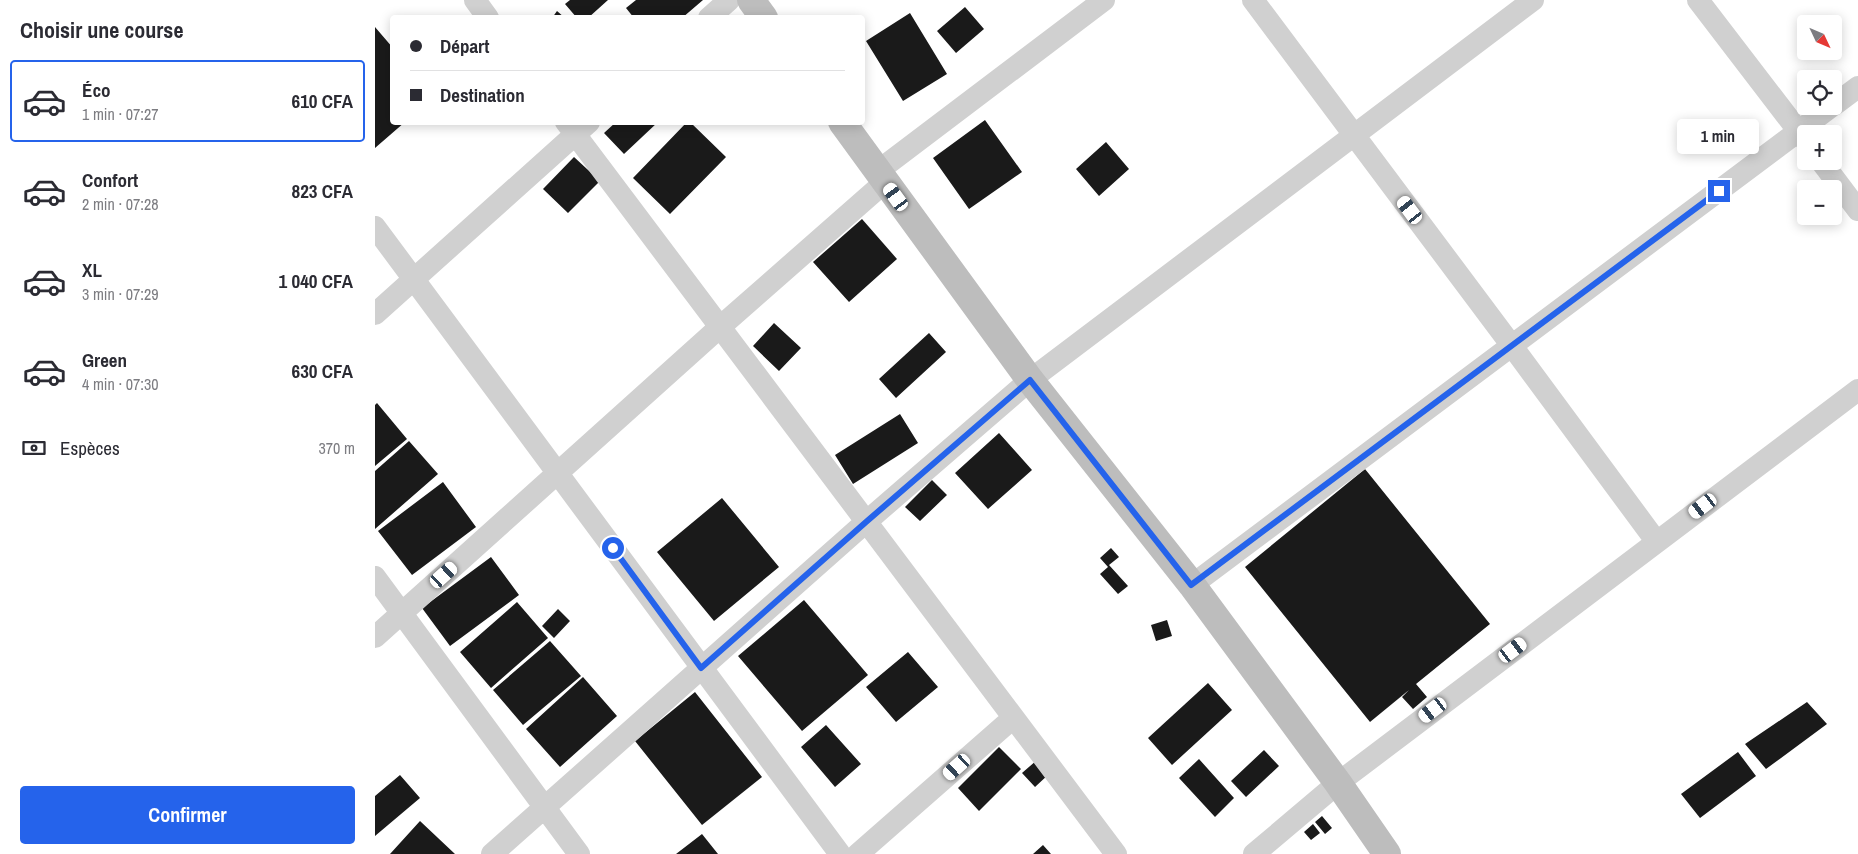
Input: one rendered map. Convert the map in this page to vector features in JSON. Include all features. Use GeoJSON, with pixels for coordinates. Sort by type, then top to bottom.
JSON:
{"type":"FeatureCollection","features":[{"type":"Feature","properties":{"kind":"main road"},"geometry":{"type":"LineString","coordinates":[[751,0],[762,15]]}},
{"type":"Feature","properties":{"kind":"main road"},"geometry":{"type":"LineString","coordinates":[[843,125],[1030,380],[1191,585],[1338,783],[1387,854]]}},
{"type":"Feature","properties":{"kind":"street"},"geometry":{"type":"LineString","coordinates":[[475,0],[486,15]]}},
{"type":"Feature","properties":{"kind":"street"},"geometry":{"type":"LineString","coordinates":[[712,15],[729,0]]}},
{"type":"Feature","properties":{"kind":"street"},"geometry":{"type":"LineString","coordinates":[[375,637],[720,327],[881,177],[1104,0]]}},
{"type":"Feature","properties":{"kind":"street"},"geometry":{"type":"LineString","coordinates":[[1253,0],[1656,542]]}},
{"type":"Feature","properties":{"kind":"street"},"geometry":{"type":"LineString","coordinates":[[492,854],[866,522],[1030,380],[1533,0]]}},
{"type":"Feature","properties":{"kind":"street"},"geometry":{"type":"LineString","coordinates":[[1698,0],[1797,129]]}},
{"type":"Feature","properties":{"kind":"street"},"geometry":{"type":"LineString","coordinates":[[1842,99],[1858,87]]}},
{"type":"Feature","properties":{"kind":"street"},"geometry":{"type":"LineString","coordinates":[[1813,125],[1824,115]]}},
{"type":"Feature","properties":{"kind":"street"},"geometry":{"type":"LineString","coordinates":[[375,314],[577,126],[720,327],[1115,854]]}},
{"type":"Feature","properties":{"kind":"street"},"geometry":{"type":"LineString","coordinates":[[1191,585],[1512,346],[1797,140]]}},
{"type":"Feature","properties":{"kind":"street"},"geometry":{"type":"LineString","coordinates":[[1828,170],[1858,210]]}},
{"type":"Feature","properties":{"kind":"street"},"geometry":{"type":"LineString","coordinates":[[375,228],[840,854]]}},
{"type":"Feature","properties":{"kind":"street"},"geometry":{"type":"LineString","coordinates":[[1254,854],[1338,783],[1858,390]]}},
{"type":"Feature","properties":{"kind":"street"},"geometry":{"type":"LineString","coordinates":[[375,577],[579,854]]}},
{"type":"Feature","properties":{"kind":"street"},"geometry":{"type":"LineString","coordinates":[[858,854],[1013,718]]}},
{"type":"Feature","properties":{"kind":"building"},"geometry":{"type":"Polygon","coordinates":[[[570,0],[608,0],[591,15],[574,15],[565,4],[570,0]]]}},
{"type":"Feature","properties":{"kind":"building"},"geometry":{"type":"Polygon","coordinates":[[[636,0],[703,0],[686,15],[632,15],[626,8],[636,0]]]}},
{"type":"Feature","properties":{"kind":"building"},"geometry":{"type":"Polygon","coordinates":[[[965,7],[984,29],[956,53],[937,31],[965,7]]]}},
{"type":"Feature","properties":{"kind":"building"},"geometry":{"type":"Polygon","coordinates":[[[910,13],[947,74],[903,101],[866,41],[910,13]]]}},
{"type":"Feature","properties":{"kind":"building"},"geometry":{"type":"Polygon","coordinates":[[[375,27],[390,44],[390,125],[402,125],[375,148],[375,27]]]}},
{"type":"Feature","properties":{"kind":"building"},"geometry":{"type":"Polygon","coordinates":[[[985,120],[1022,172],[969,209],[933,158],[985,120]]]}},
{"type":"Feature","properties":{"kind":"building"},"geometry":{"type":"Polygon","coordinates":[[[613,125],[655,125],[624,154],[604,133],[613,125]]]}},
{"type":"Feature","properties":{"kind":"building"},"geometry":{"type":"Polygon","coordinates":[[[684,125],[693,125],[726,157],[670,214],[633,178],[684,125]]]}},
{"type":"Feature","properties":{"kind":"building"},"geometry":{"type":"Polygon","coordinates":[[[1106,142],[1129,169],[1099,196],[1076,169],[1106,142]]]}},
{"type":"Feature","properties":{"kind":"building"},"geometry":{"type":"Polygon","coordinates":[[[574,157],[600,181],[568,213],[543,189],[574,157]]]}},
{"type":"Feature","properties":{"kind":"building"},"geometry":{"type":"Polygon","coordinates":[[[862,219],[897,259],[849,302],[813,262],[862,219]]]}},
{"type":"Feature","properties":{"kind":"building"},"geometry":{"type":"Polygon","coordinates":[[[774,323],[801,348],[779,371],[753,346],[774,323]]]}},
{"type":"Feature","properties":{"kind":"building"},"geometry":{"type":"Polygon","coordinates":[[[929,333],[946,352],[896,398],[879,379],[929,333]]]}},
{"type":"Feature","properties":{"kind":"building"},"geometry":{"type":"Polygon","coordinates":[[[377,403],[407,439],[375,466],[375,405],[377,403]]]}},
{"type":"Feature","properties":{"kind":"building"},"geometry":{"type":"Polygon","coordinates":[[[900,414],[918,443],[853,484],[835,455],[900,414]]]}},
{"type":"Feature","properties":{"kind":"building"},"geometry":{"type":"Polygon","coordinates":[[[999,433],[1032,470],[988,509],[955,473],[999,433]]]}},
{"type":"Feature","properties":{"kind":"building"},"geometry":{"type":"Polygon","coordinates":[[[409,441],[438,474],[375,529],[375,471],[409,441]]]}},
{"type":"Feature","properties":{"kind":"building"},"geometry":{"type":"Polygon","coordinates":[[[1365,469],[1490,624],[1416,684],[1427,697],[1413,709],[1402,697],[1409,690],[1370,722],[1245,567],[1365,469]]]}},
{"type":"Feature","properties":{"kind":"building"},"geometry":{"type":"Polygon","coordinates":[[[932,480],[947,495],[920,521],[905,507],[932,480]]]}},
{"type":"Feature","properties":{"kind":"building"},"geometry":{"type":"Polygon","coordinates":[[[443,482],[476,527],[412,575],[378,531],[443,482]]]}},
{"type":"Feature","properties":{"kind":"building"},"geometry":{"type":"Polygon","coordinates":[[[722,498],[779,567],[714,621],[657,552],[722,498]]]}},
{"type":"Feature","properties":{"kind":"building"},"geometry":{"type":"Polygon","coordinates":[[[1111,548],[1119,557],[1109,565],[1128,586],[1118,594],[1100,574],[1108,567],[1100,558],[1111,548]]]}},
{"type":"Feature","properties":{"kind":"building"},"geometry":{"type":"Polygon","coordinates":[[[491,557],[519,595],[450,646],[422,608],[491,557]]]}},
{"type":"Feature","properties":{"kind":"building"},"geometry":{"type":"Polygon","coordinates":[[[804,600],[868,675],[802,731],[738,656],[804,600]]]}},
{"type":"Feature","properties":{"kind":"building"},"geometry":{"type":"Polygon","coordinates":[[[517,602],[548,638],[491,688],[460,652],[517,602]]]}},
{"type":"Feature","properties":{"kind":"building"},"geometry":{"type":"Polygon","coordinates":[[[558,609],[570,621],[554,638],[542,626],[558,609]]]}},
{"type":"Feature","properties":{"kind":"building"},"geometry":{"type":"Polygon","coordinates":[[[1167,620],[1172,636],[1156,641],[1151,625],[1167,620]]]}},
{"type":"Feature","properties":{"kind":"building"},"geometry":{"type":"Polygon","coordinates":[[[550,641],[581,676],[523,725],[493,690],[550,641]]]}},
{"type":"Feature","properties":{"kind":"building"},"geometry":{"type":"Polygon","coordinates":[[[908,652],[938,687],[896,722],[866,687],[908,652]]]}},
{"type":"Feature","properties":{"kind":"building"},"geometry":{"type":"Polygon","coordinates":[[[583,677],[617,716],[560,767],[526,729],[583,677]]]}},
{"type":"Feature","properties":{"kind":"building"},"geometry":{"type":"Polygon","coordinates":[[[1208,683],[1232,710],[1172,765],[1148,738],[1208,683]]]}},
{"type":"Feature","properties":{"kind":"building"},"geometry":{"type":"Polygon","coordinates":[[[695,692],[762,777],[702,825],[635,741],[695,692]]]}},
{"type":"Feature","properties":{"kind":"building"},"geometry":{"type":"Polygon","coordinates":[[[1807,702],[1827,724],[1766,769],[1745,744],[1807,702]]]}},
{"type":"Feature","properties":{"kind":"building"},"geometry":{"type":"Polygon","coordinates":[[[826,725],[861,764],[835,787],[801,747],[826,725]]]}},
{"type":"Feature","properties":{"kind":"building"},"geometry":{"type":"Polygon","coordinates":[[[999,747],[1021,769],[979,811],[958,788],[999,747]]]}},
{"type":"Feature","properties":{"kind":"building"},"geometry":{"type":"Polygon","coordinates":[[[1264,750],[1279,766],[1246,797],[1231,781],[1264,750]]]}},
{"type":"Feature","properties":{"kind":"building"},"geometry":{"type":"Polygon","coordinates":[[[1738,752],[1756,776],[1700,818],[1681,794],[1738,752]]]}},
{"type":"Feature","properties":{"kind":"building"},"geometry":{"type":"Polygon","coordinates":[[[1199,759],[1234,798],[1215,817],[1179,778],[1199,759]]]}},
{"type":"Feature","properties":{"kind":"building"},"geometry":{"type":"Polygon","coordinates":[[[1037,760],[1049,774],[1035,787],[1022,773],[1037,760]]]}},
{"type":"Feature","properties":{"kind":"building"},"geometry":{"type":"Polygon","coordinates":[[[400,775],[420,798],[375,836],[375,796],[400,775]]]}},
{"type":"Feature","properties":{"kind":"building"},"geometry":{"type":"Polygon","coordinates":[[[1322,816],[1332,828],[1325,834],[1315,822],[1322,816]]]}},
{"type":"Feature","properties":{"kind":"building"},"geometry":{"type":"Polygon","coordinates":[[[420,821],[455,854],[390,854],[420,821]]]}},
{"type":"Feature","properties":{"kind":"building"},"geometry":{"type":"Polygon","coordinates":[[[1313,824],[1320,833],[1311,840],[1304,832],[1313,824]]]}},
{"type":"Feature","properties":{"kind":"building"},"geometry":{"type":"Polygon","coordinates":[[[702,834],[718,854],[676,854],[702,834]]]}},
{"type":"Feature","properties":{"kind":"building"},"geometry":{"type":"Polygon","coordinates":[[[1043,845],[1051,854],[1033,854],[1043,845]]]}},
{"type":"Feature","properties":{"kind":"route"},"geometry":{"type":"LineString","coordinates":[[613,548],[701,668],[1030,380],[1191,585],[1719,191]]}}]}
